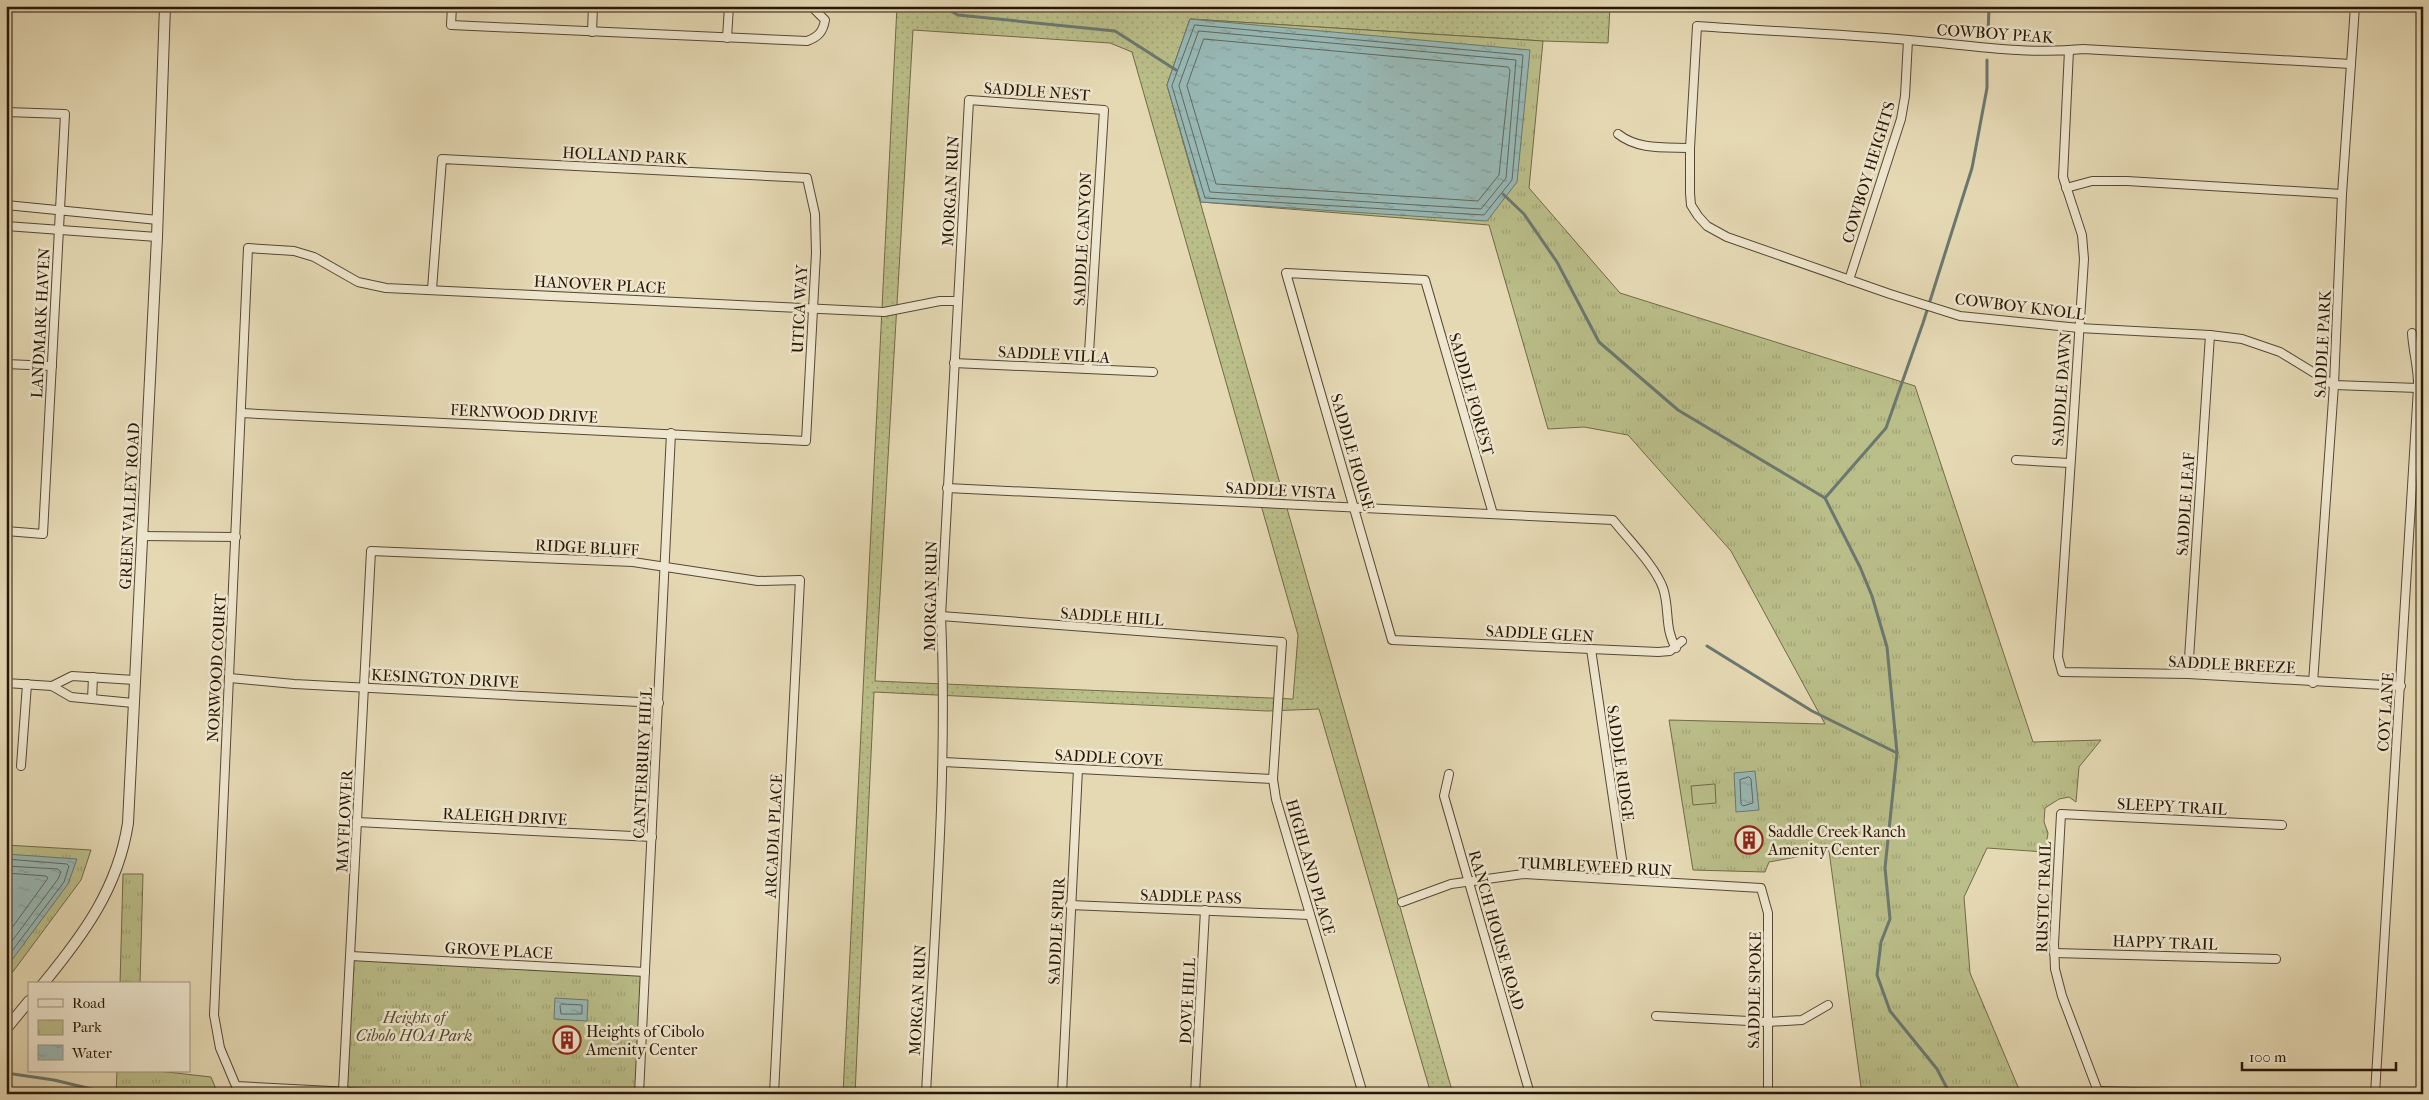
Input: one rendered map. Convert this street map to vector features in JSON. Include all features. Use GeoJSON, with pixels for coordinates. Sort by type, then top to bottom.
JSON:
{"type":"FeatureCollection","features":[{"type":"Feature","properties":{"kind":"street","name":"GREEN VALLEY ROAD"},"geometry":{"type":"LineString","coordinates":[[45,982],[92,920],[110,886],[123,851],[128,823],[158,220],[166,6]]}},
{"type":"Feature","properties":{"kind":"street"},"geometry":{"type":"LineString","coordinates":[[452,6],[451,25],[807,41],[816,38],[823,30],[825,20],[811,6]]}},
{"type":"Feature","properties":{"kind":"street"},"geometry":{"type":"LineString","coordinates":[[592,32],[593,6]]}},
{"type":"Feature","properties":{"kind":"street"},"geometry":{"type":"LineString","coordinates":[[727,38],[729,6]]}},
{"type":"Feature","properties":{"kind":"street","name":"SADDLE PARK"},"geometry":{"type":"LineString","coordinates":[[2314,683],[2334,385],[2342,194],[2354,6]]}},
{"type":"Feature","properties":{"kind":"street","name":"COWBOY PEAK"},"geometry":{"type":"LineString","coordinates":[[1697,26],[1908,40],[2022,52],[2083,49],[2350,64]]}},
{"type":"Feature","properties":{"kind":"street","name":"COWBOY KNOLL"},"geometry":{"type":"LineString","coordinates":[[1697,26],[1690,148],[1691,205],[1707,226],[1727,237],[1960,316],[2078,328],[2210,335],[2242,339],[2280,352],[2334,385],[2418,388]]}},
{"type":"Feature","properties":{"kind":"street","name":"COWBOY HEIGHTS"},"geometry":{"type":"LineString","coordinates":[[1850,280],[1901,119],[1905,96],[1908,40]]}},
{"type":"Feature","properties":{"kind":"street","name":"SADDLE DAWN"},"geometry":{"type":"LineString","coordinates":[[2062,672],[2058,657],[2084,246],[2066,188],[2062,166],[2069,50]]}},
{"type":"Feature","properties":{"kind":"street","name":"SADDLE NEST"},"geometry":{"type":"LineString","coordinates":[[969,100],[1104,110]]}},
{"type":"Feature","properties":{"kind":"street","name":"MORGAN RUN"},"geometry":{"type":"LineString","coordinates":[[926,1094],[943,762],[944,698],[941,616],[969,100]]}},
{"type":"Feature","properties":{"kind":"street","name":"SADDLE CANYON"},"geometry":{"type":"LineString","coordinates":[[1088,370],[1104,110]]}},
{"type":"Feature","properties":{"kind":"street","name":"LANDMARK HAVEN"},"geometry":{"type":"LineString","coordinates":[[6,112],[66,114],[43,534],[6,532]]}},
{"type":"Feature","properties":{"kind":"street"},"geometry":{"type":"LineString","coordinates":[[1618,134],[1628,142],[1642,146],[1690,148]]}},
{"type":"Feature","properties":{"kind":"street","name":"HOLLAND PARK"},"geometry":{"type":"LineString","coordinates":[[432,289],[442,159],[807,178]]}},
{"type":"Feature","properties":{"kind":"street","name":"UTICA WAY"},"geometry":{"type":"LineString","coordinates":[[806,441],[816,224],[807,178]]}},
{"type":"Feature","properties":{"kind":"street"},"geometry":{"type":"LineString","coordinates":[[2066,188],[2092,181],[2127,181],[2342,194]]}},
{"type":"Feature","properties":{"kind":"street"},"geometry":{"type":"LineString","coordinates":[[6,205],[158,220]]}},
{"type":"Feature","properties":{"kind":"street"},"geometry":{"type":"LineString","coordinates":[[6,226],[157,237]]}},
{"type":"Feature","properties":{"kind":"street","name":"HANOVER PLACE"},"geometry":{"type":"LineString","coordinates":[[248,248],[294,251],[314,257],[358,282],[386,288],[890,312],[940,301],[957,301]]}},
{"type":"Feature","properties":{"kind":"street","name":"NORWOOD COURT"},"geometry":{"type":"LineString","coordinates":[[248,248],[214,1016],[220,1048],[236,1086],[343,1091]]}},
{"type":"Feature","properties":{"kind":"street","name":"SADDLE HOUSE"},"geometry":{"type":"LineString","coordinates":[[1392,640],[1286,273],[1425,280]]}},
{"type":"Feature","properties":{"kind":"street","name":"SADDLE FOREST"},"geometry":{"type":"LineString","coordinates":[[1425,280],[1493,514]]}},
{"type":"Feature","properties":{"kind":"street","name":"COY LANE"},"geometry":{"type":"LineString","coordinates":[[2375,1094],[2418,388],[2412,333]]}},
{"type":"Feature","properties":{"kind":"street","name":"SADDLE LEAF"},"geometry":{"type":"LineString","coordinates":[[2188,674],[2210,335]]}},
{"type":"Feature","properties":{"kind":"street","name":"SADDLE VILLA"},"geometry":{"type":"LineString","coordinates":[[954,363],[1153,372]]}},
{"type":"Feature","properties":{"kind":"street"},"geometry":{"type":"LineString","coordinates":[[6,364],[52,366]]}},
{"type":"Feature","properties":{"kind":"street","name":"FERNWOOD DRIVE"},"geometry":{"type":"LineString","coordinates":[[241,413],[806,441]]}},
{"type":"Feature","properties":{"kind":"street","name":"CANTERBURY HILL"},"geometry":{"type":"LineString","coordinates":[[639,1094],[671,433]]}},
{"type":"Feature","properties":{"kind":"street"},"geometry":{"type":"LineString","coordinates":[[2016,460],[2069,464]]}},
{"type":"Feature","properties":{"kind":"street","name":"SADDLE VISTA"},"geometry":{"type":"LineString","coordinates":[[947,488],[1613,520],[1662,585],[1668,628],[1676,648]]}},
{"type":"Feature","properties":{"kind":"street"},"geometry":{"type":"LineString","coordinates":[[142,536],[236,536]]}},
{"type":"Feature","properties":{"kind":"street","name":"RIDGE BLUFF"},"geometry":{"type":"LineString","coordinates":[[371,551],[624,562],[666,566],[758,581],[800,580]]}},
{"type":"Feature","properties":{"kind":"street","name":"MAYFLOWER"},"geometry":{"type":"LineString","coordinates":[[343,1091],[371,551]]}},
{"type":"Feature","properties":{"kind":"street","name":"ARCADIA PLACE"},"geometry":{"type":"LineString","coordinates":[[774,1094],[800,580]]}},
{"type":"Feature","properties":{"kind":"street","name":"SADDLE HILL"},"geometry":{"type":"LineString","coordinates":[[941,616],[1282,642]]}},
{"type":"Feature","properties":{"kind":"street","name":"SADDLE GLEN"},"geometry":{"type":"LineString","coordinates":[[1392,640],[1658,652],[1670,651],[1676,648]]}},
{"type":"Feature","properties":{"kind":"street"},"geometry":{"type":"LineString","coordinates":[[1676,648],[1682,641]]}},
{"type":"Feature","properties":{"kind":"street","name":"HIGHLAND PLACE"},"geometry":{"type":"LineString","coordinates":[[1282,642],[1273,779],[1276,799],[1362,1094]]}},
{"type":"Feature","properties":{"kind":"street","name":"SADDLE RIDGE"},"geometry":{"type":"LineString","coordinates":[[1591,649],[1624,880]]}},
{"type":"Feature","properties":{"kind":"street","name":"SADDLE BREEZE"},"geometry":{"type":"LineString","coordinates":[[2062,672],[2188,674],[2314,683],[2401,686]]}},
{"type":"Feature","properties":{"kind":"street"},"geometry":{"type":"LineString","coordinates":[[52,686],[72,676],[134,680]]}},
{"type":"Feature","properties":{"kind":"street"},"geometry":{"type":"LineString","coordinates":[[92,699],[93,677]]}},
{"type":"Feature","properties":{"kind":"street","name":"KESINGTON DRIVE"},"geometry":{"type":"LineString","coordinates":[[230,678],[364,688],[659,703]]}},
{"type":"Feature","properties":{"kind":"street"},"geometry":{"type":"LineString","coordinates":[[6,683],[52,686],[71,697],[133,703]]}},
{"type":"Feature","properties":{"kind":"street"},"geometry":{"type":"LineString","coordinates":[[21,766],[27,684]]}},
{"type":"Feature","properties":{"kind":"street","name":"SADDLE COVE"},"geometry":{"type":"LineString","coordinates":[[943,762],[1273,779]]}},
{"type":"Feature","properties":{"kind":"street","name":"SADDLE SPUR"},"geometry":{"type":"LineString","coordinates":[[1062,1094],[1078,769]]}},
{"type":"Feature","properties":{"kind":"street","name":"RANCH HOUSE ROAD"},"geometry":{"type":"LineString","coordinates":[[1449,774],[1444,796],[1530,1094]]}},
{"type":"Feature","properties":{"kind":"street","name":"SLEEPY TRAIL"},"geometry":{"type":"LineString","coordinates":[[2060,814],[2282,825]]}},
{"type":"Feature","properties":{"kind":"street","name":"RUSTIC TRAIL"},"geometry":{"type":"LineString","coordinates":[[2060,814],[2054,953],[2055,969],[2062,996],[2098,1092]]}},
{"type":"Feature","properties":{"kind":"street","name":"RALEIGH DRIVE"},"geometry":{"type":"LineString","coordinates":[[357,822],[652,837]]}},
{"type":"Feature","properties":{"kind":"street","name":"TUMBLEWEED RUN"},"geometry":{"type":"LineString","coordinates":[[1402,902],[1452,884],[1523,874],[1761,888]]}},
{"type":"Feature","properties":{"kind":"street","name":"SADDLE SPOKE"},"geometry":{"type":"LineString","coordinates":[[1761,888],[1768,913],[1768,1094]]}},
{"type":"Feature","properties":{"kind":"street","name":"SADDLE PASS"},"geometry":{"type":"LineString","coordinates":[[1070,905],[1310,915]]}},
{"type":"Feature","properties":{"kind":"street","name":"DOVE HILL"},"geometry":{"type":"LineString","coordinates":[[1195,1094],[1205,910]]}},
{"type":"Feature","properties":{"kind":"street","name":"HAPPY TRAIL"},"geometry":{"type":"LineString","coordinates":[[2054,953],[2276,959]]}},
{"type":"Feature","properties":{"kind":"street","name":"GROVE PLACE"},"geometry":{"type":"LineString","coordinates":[[351,956],[645,972]]}},
{"type":"Feature","properties":{"kind":"street"},"geometry":{"type":"LineString","coordinates":[[6,1028],[28,1002]]}},
{"type":"Feature","properties":{"kind":"street"},"geometry":{"type":"LineString","coordinates":[[1656,1016],[1767,1022],[1802,1020],[1828,1005]]}},
{"type":"Feature","properties":{"kind":"street"},"geometry":{"type":"LineString","coordinates":[[343,1091],[389,1094]]}},
{"type":"Feature","properties":{"kind":"street"},"geometry":{"type":"LineString","coordinates":[[2098,1092],[2208,1094]]}},
{"type":"Feature","properties":{"kind":"green space"},"geometry":{"type":"Polygon","coordinates":[[[897,6],[1610,6],[1608,43],[1543,41],[1190,19],[1167,85],[1453,1094],[1431,1094],[1319,709],[1267,711],[874,692],[855,1094],[843,1094],[897,6]],[[913,30],[875,681],[1293,699],[1298,635],[1132,52],[1110,43],[913,30]]]}},
{"type":"Feature","properties":{"kind":"green space"},"geometry":{"type":"Polygon","coordinates":[[[1190,19],[1543,41],[1529,188],[1620,293],[1915,386],[2033,742],[2101,740],[2079,767],[2076,802],[2069,797],[2059,799],[2045,808],[2044,822],[2048,833],[2045,852],[1987,848],[1964,897],[1970,973],[2021,1094],[1862,1094],[1829,851],[1769,862],[1765,872],[1693,870],[1669,720],[1825,724],[1731,551],[1628,435],[1584,427],[1548,429],[1489,225],[1201,202],[1167,85],[1190,19]]]}},
{"type":"Feature","properties":{"kind":"green space"},"geometry":{"type":"Polygon","coordinates":[[[1715,784],[1716,803],[1693,805],[1691,786],[1715,784]]]}},
{"type":"Feature","properties":{"kind":"green space"},"geometry":{"type":"Polygon","coordinates":[[[6,845],[91,850],[81,880],[6,981],[6,845]]]}},
{"type":"Feature","properties":{"kind":"green space"},"geometry":{"type":"Polygon","coordinates":[[[123,874],[143,874],[140,982],[120,982],[123,874]]]}},
{"type":"Feature","properties":{"kind":"green space","name":"Heights of Cibolo HOA Park"},"geometry":{"type":"Polygon","coordinates":[[[351,956],[645,972],[639,1094],[394,1094],[343,1091],[351,956]]]}},
{"type":"Feature","properties":{"kind":"green space"},"geometry":{"type":"Polygon","coordinates":[[[117,1072],[167,1072],[211,1077],[218,1094],[116,1094],[117,1072]]]}},
{"type":"Feature","properties":{"kind":"water"},"geometry":{"type":"Polygon","coordinates":[[[1190,19],[1530,50],[1517,182],[1487,221],[1201,202],[1167,85],[1190,19]]]}},
{"type":"Feature","properties":{"kind":"water"},"geometry":{"type":"Polygon","coordinates":[[[1755,771],[1759,810],[1736,812],[1734,773],[1755,771]]]}},
{"type":"Feature","properties":{"kind":"water"},"geometry":{"type":"Polygon","coordinates":[[[6,854],[77,859],[68,884],[6,968],[6,854]]]}},
{"type":"Feature","properties":{"kind":"water"},"geometry":{"type":"Polygon","coordinates":[[[555,998],[588,1000],[587,1021],[554,1019],[555,998]]]}},
{"type":"Feature","properties":{"kind":"waterway"},"geometry":{"type":"LineString","coordinates":[[941,6],[958,15],[1115,31],[1176,70]]}},
{"type":"Feature","properties":{"kind":"waterway"},"geometry":{"type":"LineString","coordinates":[[1988,35],[1989,6]]}},
{"type":"Feature","properties":{"kind":"waterway"},"geometry":{"type":"LineString","coordinates":[[1825,498],[1886,428],[1923,323],[1972,168],[1987,88],[1987,60]]}},
{"type":"Feature","properties":{"kind":"waterway"},"geometry":{"type":"LineString","coordinates":[[1503,194],[1524,214],[1557,262],[1599,342],[1678,410],[1825,498],[1860,567],[1872,596],[1887,647],[1897,753],[1885,868],[1890,919],[1881,942],[1877,975],[1890,1011],[1937,1069],[1950,1094]]}},
{"type":"Feature","properties":{"kind":"waterway"},"geometry":{"type":"LineString","coordinates":[[1707,646],[1812,711],[1897,753]]}},
{"type":"Feature","properties":{"kind":"waterway"},"geometry":{"type":"LineString","coordinates":[[6,1073],[54,1080],[104,1092]]}},
{"type":"Feature","properties":{"kind":"place","name":"Saddle Creek Ranch Amenity Center"},"geometry":{"type":"Point","coordinates":[1749,840]}},
{"type":"Feature","properties":{"kind":"place","name":"Heights of Cibolo Amenity Center"},"geometry":{"type":"Point","coordinates":[567,1040]}}]}
